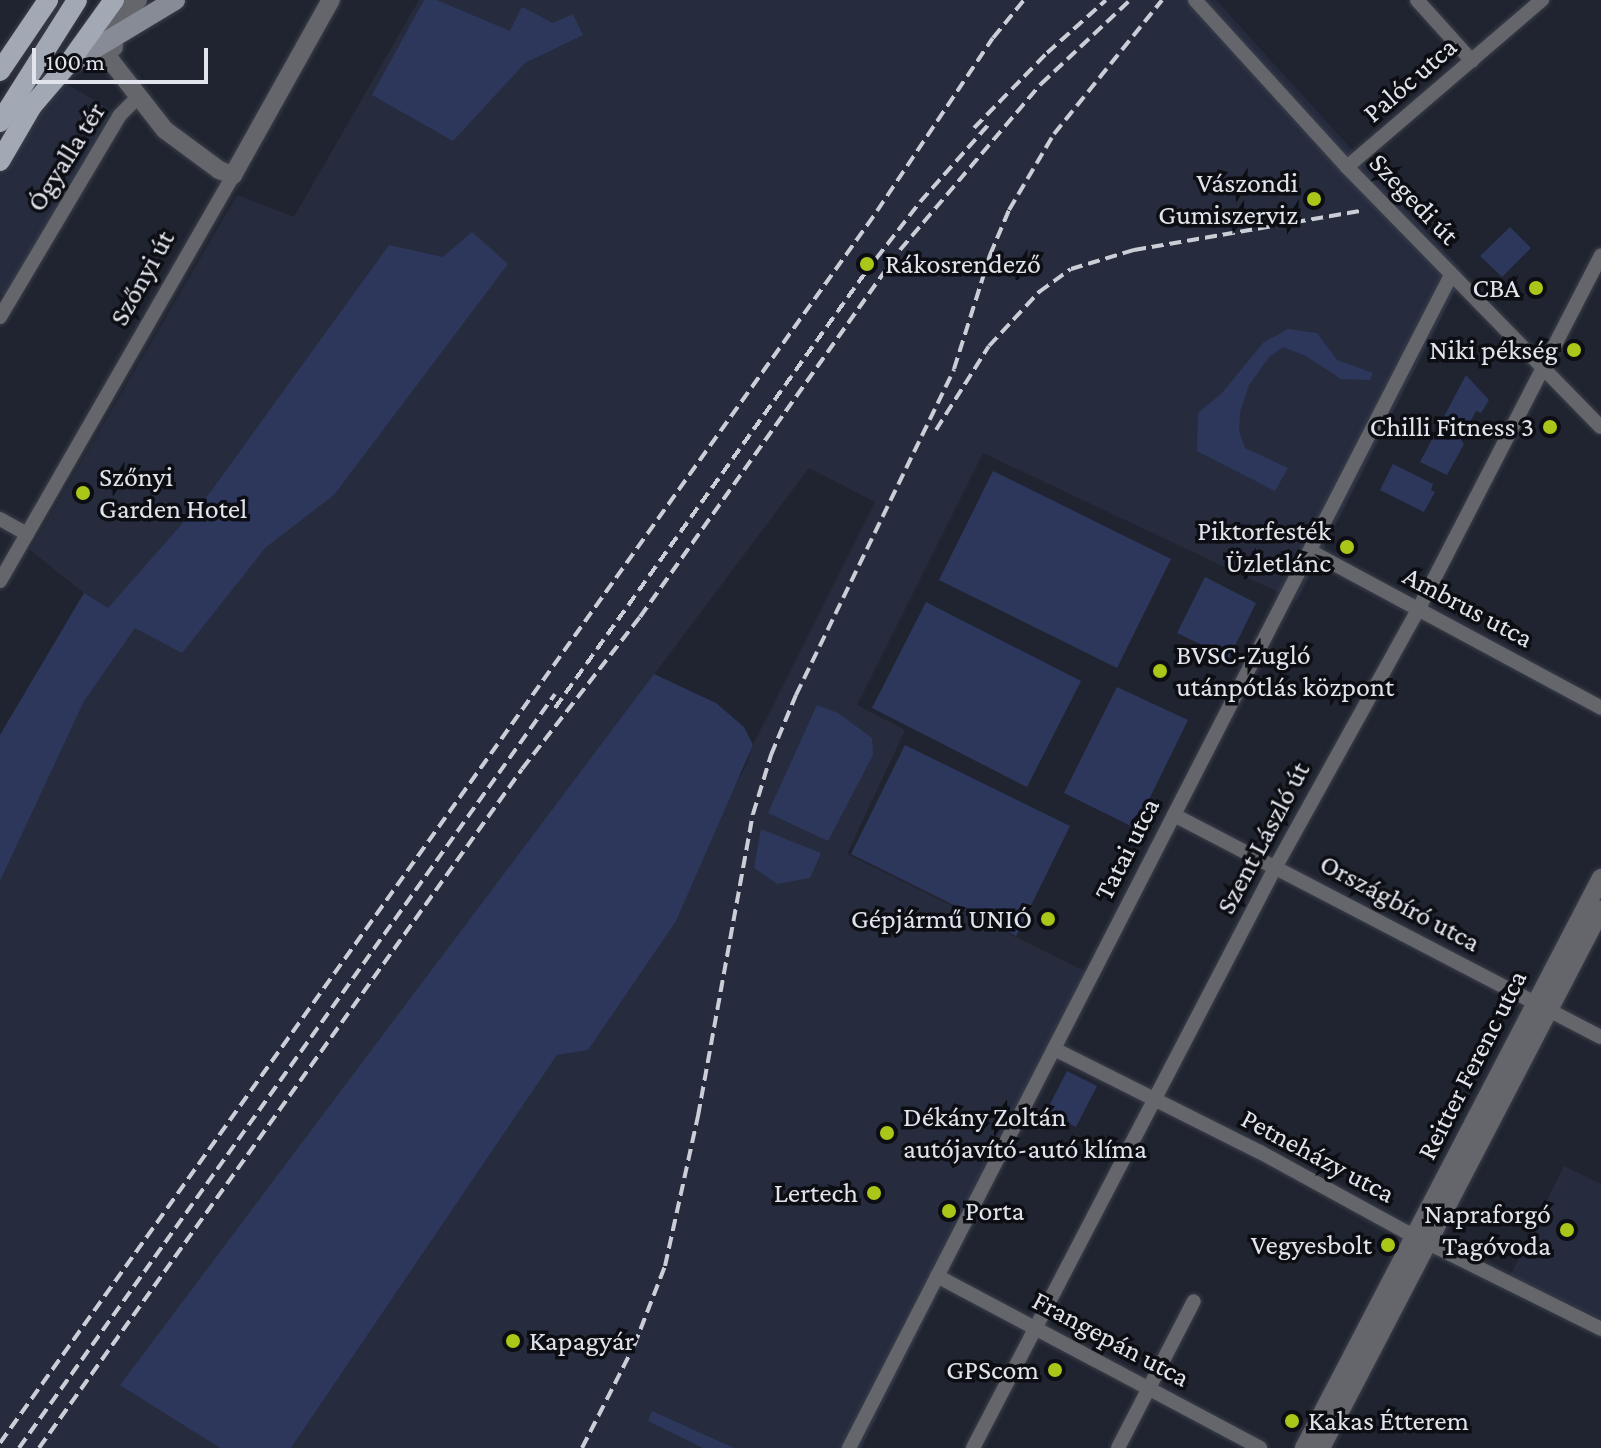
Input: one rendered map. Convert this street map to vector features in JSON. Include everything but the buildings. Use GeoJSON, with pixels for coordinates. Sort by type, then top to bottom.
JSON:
{"type":"FeatureCollection","features":[{"type":"Feature","properties":{"kind":"main road"},"geometry":{"type":"LineString","coordinates":[[0,71],[48,0]]}},
{"type":"Feature","properties":{"kind":"main road"},"geometry":{"type":"LineString","coordinates":[[0,122],[77,0]]}},
{"type":"Feature","properties":{"kind":"main road"},"geometry":{"type":"LineString","coordinates":[[0,161],[32,106],[68,64],[114,0]]}},
{"type":"Feature","properties":{"kind":"main road"},"geometry":{"type":"LineString","coordinates":[[68,64],[113,34],[139,10],[175,0]]}},
{"type":"Feature","properties":{"kind":"street","name":"Szőnyi út"},"geometry":{"type":"LineString","coordinates":[[0,581],[331,0]]}},
{"type":"Feature","properties":{"kind":"street","name":"Szegedi út"},"geometry":{"type":"LineString","coordinates":[[1195,0],[1347,167],[1601,427]]}},
{"type":"Feature","properties":{"kind":"street"},"geometry":{"type":"LineString","coordinates":[[1417,0],[1472,61]]}},
{"type":"Feature","properties":{"kind":"street","name":"Palóc utca"},"geometry":{"type":"LineString","coordinates":[[1347,167],[1542,0]]}},
{"type":"Feature","properties":{"kind":"street"},"geometry":{"type":"LineString","coordinates":[[135,96],[124,56],[139,10]]}},
{"type":"Feature","properties":{"kind":"street"},"geometry":{"type":"LineString","coordinates":[[113,34],[118,68],[135,96],[165,130],[219,170],[233,175]]}},
{"type":"Feature","properties":{"kind":"street"},"geometry":{"type":"LineString","coordinates":[[68,64],[96,54],[118,68]]}},
{"type":"Feature","properties":{"kind":"street","name":"Ógyalla tér"},"geometry":{"type":"LineString","coordinates":[[0,317],[120,115],[135,96]]}},
{"type":"Feature","properties":{"kind":"street","name":"Szent László út"},"geometry":{"type":"LineString","coordinates":[[973,1448],[1276,866],[1418,610],[1601,255]]}},
{"type":"Feature","properties":{"kind":"street","name":"Tatai utca"},"geometry":{"type":"LineString","coordinates":[[849,1448],[1451,275]]}},
{"type":"Feature","properties":{"kind":"street"},"geometry":{"type":"LineString","coordinates":[[0,519],[27,534]]}},
{"type":"Feature","properties":{"kind":"street","name":"Ambrus utca"},"geometry":{"type":"LineString","coordinates":[[1310,551],[1601,708]]}},
{"type":"Feature","properties":{"kind":"street","name":"Országbíró utca"},"geometry":{"type":"LineString","coordinates":[[1174,815],[1601,1037]]}},
{"type":"Feature","properties":{"kind":"street","name":"Reitter Ferenc utca"},"geometry":{"type":"LineString","coordinates":[[1321,1448],[1422,1240],[1541,1008],[1601,878]]}},
{"type":"Feature","properties":{"kind":"street","name":"Reitter Ferenc utca"},"geometry":{"type":"LineString","coordinates":[[1541,1008],[1601,910]]}},
{"type":"Feature","properties":{"kind":"street","name":"Petneházy utca"},"geometry":{"type":"LineString","coordinates":[[1054,1049],[1601,1329]]}},
{"type":"Feature","properties":{"kind":"street","name":"Reitter Ferenc utca"},"geometry":{"type":"LineString","coordinates":[[1304,1448],[1422,1240]]}},
{"type":"Feature","properties":{"kind":"street","name":"Frangepán utca"},"geometry":{"type":"LineString","coordinates":[[937,1276],[1260,1448]]}},
{"type":"Feature","properties":{"kind":"street"},"geometry":{"type":"LineString","coordinates":[[1118,1448],[1194,1301]]}},
{"type":"Feature","properties":{"kind":"shaded area"},"geometry":{"type":"Polygon","coordinates":[[[419,0],[1216,0],[1464,273],[1297,601],[983,453],[857,705],[905,730],[847,854],[1097,977],[861,1448],[291,1448],[557,1055],[588,1050],[747,764],[753,745],[875,502],[809,468],[121,1385],[220,1448],[0,1448],[0,735],[84,593],[30,550],[237,195],[294,217],[419,0]]]}},
{"type":"Feature","properties":{"kind":"shaded area"},"geometry":{"type":"Polygon","coordinates":[[[424,0],[437,0],[510,31],[522,7],[553,23],[573,14],[583,35],[525,63],[453,141],[372,95],[424,0]]]}},
{"type":"Feature","properties":{"kind":"shaded area"},"geometry":{"type":"Polygon","coordinates":[[[57,78],[117,114],[6,297],[0,293],[0,172],[57,78]]]}},
{"type":"Feature","properties":{"kind":"shaded area"},"geometry":{"type":"Polygon","coordinates":[[[1510,227],[1531,248],[1502,277],[1480,256],[1510,227]]]}},
{"type":"Feature","properties":{"kind":"shaded area"},"geometry":{"type":"Polygon","coordinates":[[[472,232],[508,264],[334,495],[265,548],[182,653],[135,628],[84,701],[0,881],[0,735],[84,593],[108,608],[212,490],[389,245],[443,257],[472,232]]]}},
{"type":"Feature","properties":{"kind":"shaded area"},"geometry":{"type":"Polygon","coordinates":[[[1288,329],[1317,333],[1337,360],[1373,373],[1370,380],[1341,379],[1306,356],[1283,347],[1269,357],[1249,385],[1240,412],[1239,431],[1245,448],[1288,468],[1275,491],[1197,451],[1198,413],[1222,393],[1263,343],[1288,329]]]}},
{"type":"Feature","properties":{"kind":"shaded area"},"geometry":{"type":"Polygon","coordinates":[[[1466,375],[1489,400],[1481,413],[1476,411],[1461,440],[1464,444],[1447,475],[1420,462],[1466,375]]]}},
{"type":"Feature","properties":{"kind":"shaded area"},"geometry":{"type":"Polygon","coordinates":[[[1393,464],[1433,484],[1431,490],[1435,492],[1424,512],[1380,490],[1393,464]]]}},
{"type":"Feature","properties":{"kind":"shaded area"},"geometry":{"type":"Polygon","coordinates":[[[993,471],[1171,559],[1117,668],[939,580],[993,471]]]}},
{"type":"Feature","properties":{"kind":"shaded area"},"geometry":{"type":"Polygon","coordinates":[[[1205,577],[1256,603],[1229,658],[1177,633],[1205,577]]]}},
{"type":"Feature","properties":{"kind":"shaded area"},"geometry":{"type":"Polygon","coordinates":[[[926,602],[1081,681],[1027,787],[872,708],[926,602]]]}},
{"type":"Feature","properties":{"kind":"shaded area"},"geometry":{"type":"Polygon","coordinates":[[[654,674],[716,703],[744,727],[753,745],[676,921],[588,1050],[557,1055],[291,1448],[220,1448],[120,1385],[654,674]]]}},
{"type":"Feature","properties":{"kind":"shaded area"},"geometry":{"type":"Polygon","coordinates":[[[1117,687],[1188,720],[1135,828],[1064,793],[1117,687]]]}},
{"type":"Feature","properties":{"kind":"shaded area"},"geometry":{"type":"Polygon","coordinates":[[[817,705],[838,713],[872,738],[873,755],[828,841],[768,813],[817,705]]]}},
{"type":"Feature","properties":{"kind":"shaded area"},"geometry":{"type":"Polygon","coordinates":[[[905,745],[1070,826],[1016,936],[851,854],[905,745]]]}},
{"type":"Feature","properties":{"kind":"shaded area"},"geometry":{"type":"Polygon","coordinates":[[[761,829],[821,853],[810,878],[777,884],[754,868],[761,829]]]}},
{"type":"Feature","properties":{"kind":"shaded area"},"geometry":{"type":"Polygon","coordinates":[[[1067,1071],[1097,1086],[1076,1127],[1046,1112],[1067,1071]]]}},
{"type":"Feature","properties":{"kind":"shaded area","name":"Napraforgó Tagóvoda"},"geometry":{"type":"Polygon","coordinates":[[[1564,1166],[1601,1184],[1601,1319],[1510,1276],[1564,1166]]]}},
{"type":"Feature","properties":{"kind":"shaded area"},"geometry":{"type":"Polygon","coordinates":[[[652,1411],[734,1448],[703,1448],[648,1421],[652,1411]]]}},
{"type":"Feature","properties":{"kind":"railway"},"geometry":{"type":"LineString","coordinates":[[0,1443],[877,211],[993,38],[1024,0]]}},
{"type":"Feature","properties":{"kind":"railway"},"geometry":{"type":"LineString","coordinates":[[974,128],[1047,53],[1106,0]]}},
{"type":"Feature","properties":{"kind":"railway"},"geometry":{"type":"LineString","coordinates":[[39,1448],[522,769],[640,617],[900,250],[1041,84],[1130,0]]}},
{"type":"Feature","properties":{"kind":"railway"},"geometry":{"type":"LineString","coordinates":[[582,1448],[634,1346],[665,1266],[698,1116],[753,814],[771,755],[796,695],[954,369],[990,255],[1009,210],[1054,134],[1162,0]]}},
{"type":"Feature","properties":{"kind":"railway"},"geometry":{"type":"LineString","coordinates":[[555,708],[865,273],[920,202],[989,124]]}},
{"type":"Feature","properties":{"kind":"railway"},"geometry":{"type":"LineString","coordinates":[[936,430],[989,346],[1039,292],[1071,269],[1134,250],[1360,211]]}},
{"type":"Feature","properties":{"kind":"railway"},"geometry":{"type":"LineString","coordinates":[[19,1448],[555,694]]}},
{"type":"Feature","properties":{"kind":"place","name":"Vászondi Gumiszerviz"},"geometry":{"type":"Point","coordinates":[1314,199]}},
{"type":"Feature","properties":{"kind":"place","name":"Rákosrendező"},"geometry":{"type":"Point","coordinates":[867,264]}},
{"type":"Feature","properties":{"kind":"place","name":"CBA"},"geometry":{"type":"Point","coordinates":[1536,288]}},
{"type":"Feature","properties":{"kind":"place","name":"Niki pékség"},"geometry":{"type":"Point","coordinates":[1574,350]}},
{"type":"Feature","properties":{"kind":"place","name":"Chilli Fitness 3"},"geometry":{"type":"Point","coordinates":[1550,427]}},
{"type":"Feature","properties":{"kind":"place","name":"Szőnyi Garden Hotel"},"geometry":{"type":"Point","coordinates":[83,493]}},
{"type":"Feature","properties":{"kind":"place","name":"Piktorfesték Üzletlánc"},"geometry":{"type":"Point","coordinates":[1347,547]}},
{"type":"Feature","properties":{"kind":"place","name":"BVSC-Zugló utánpótlás központ"},"geometry":{"type":"Point","coordinates":[1160,671]}},
{"type":"Feature","properties":{"kind":"place","name":"Gépjármű UNIÓ"},"geometry":{"type":"Point","coordinates":[1048,919]}},
{"type":"Feature","properties":{"kind":"place","name":"Dékány Zoltán autójavító-autó klíma"},"geometry":{"type":"Point","coordinates":[887,1133]}},
{"type":"Feature","properties":{"kind":"place","name":"Lertech"},"geometry":{"type":"Point","coordinates":[874,1193]}},
{"type":"Feature","properties":{"kind":"place","name":"Porta"},"geometry":{"type":"Point","coordinates":[949,1211]}},
{"type":"Feature","properties":{"kind":"place","name":"Napraforgó Tagóvoda"},"geometry":{"type":"Point","coordinates":[1567,1230]}},
{"type":"Feature","properties":{"kind":"place","name":"Vegyesbolt"},"geometry":{"type":"Point","coordinates":[1388,1245]}},
{"type":"Feature","properties":{"kind":"place","name":"Kapagyár"},"geometry":{"type":"Point","coordinates":[513,1341]}},
{"type":"Feature","properties":{"kind":"place","name":"GPScom"},"geometry":{"type":"Point","coordinates":[1055,1370]}},
{"type":"Feature","properties":{"kind":"place","name":"Kakas Étterem"},"geometry":{"type":"Point","coordinates":[1292,1421]}}]}
